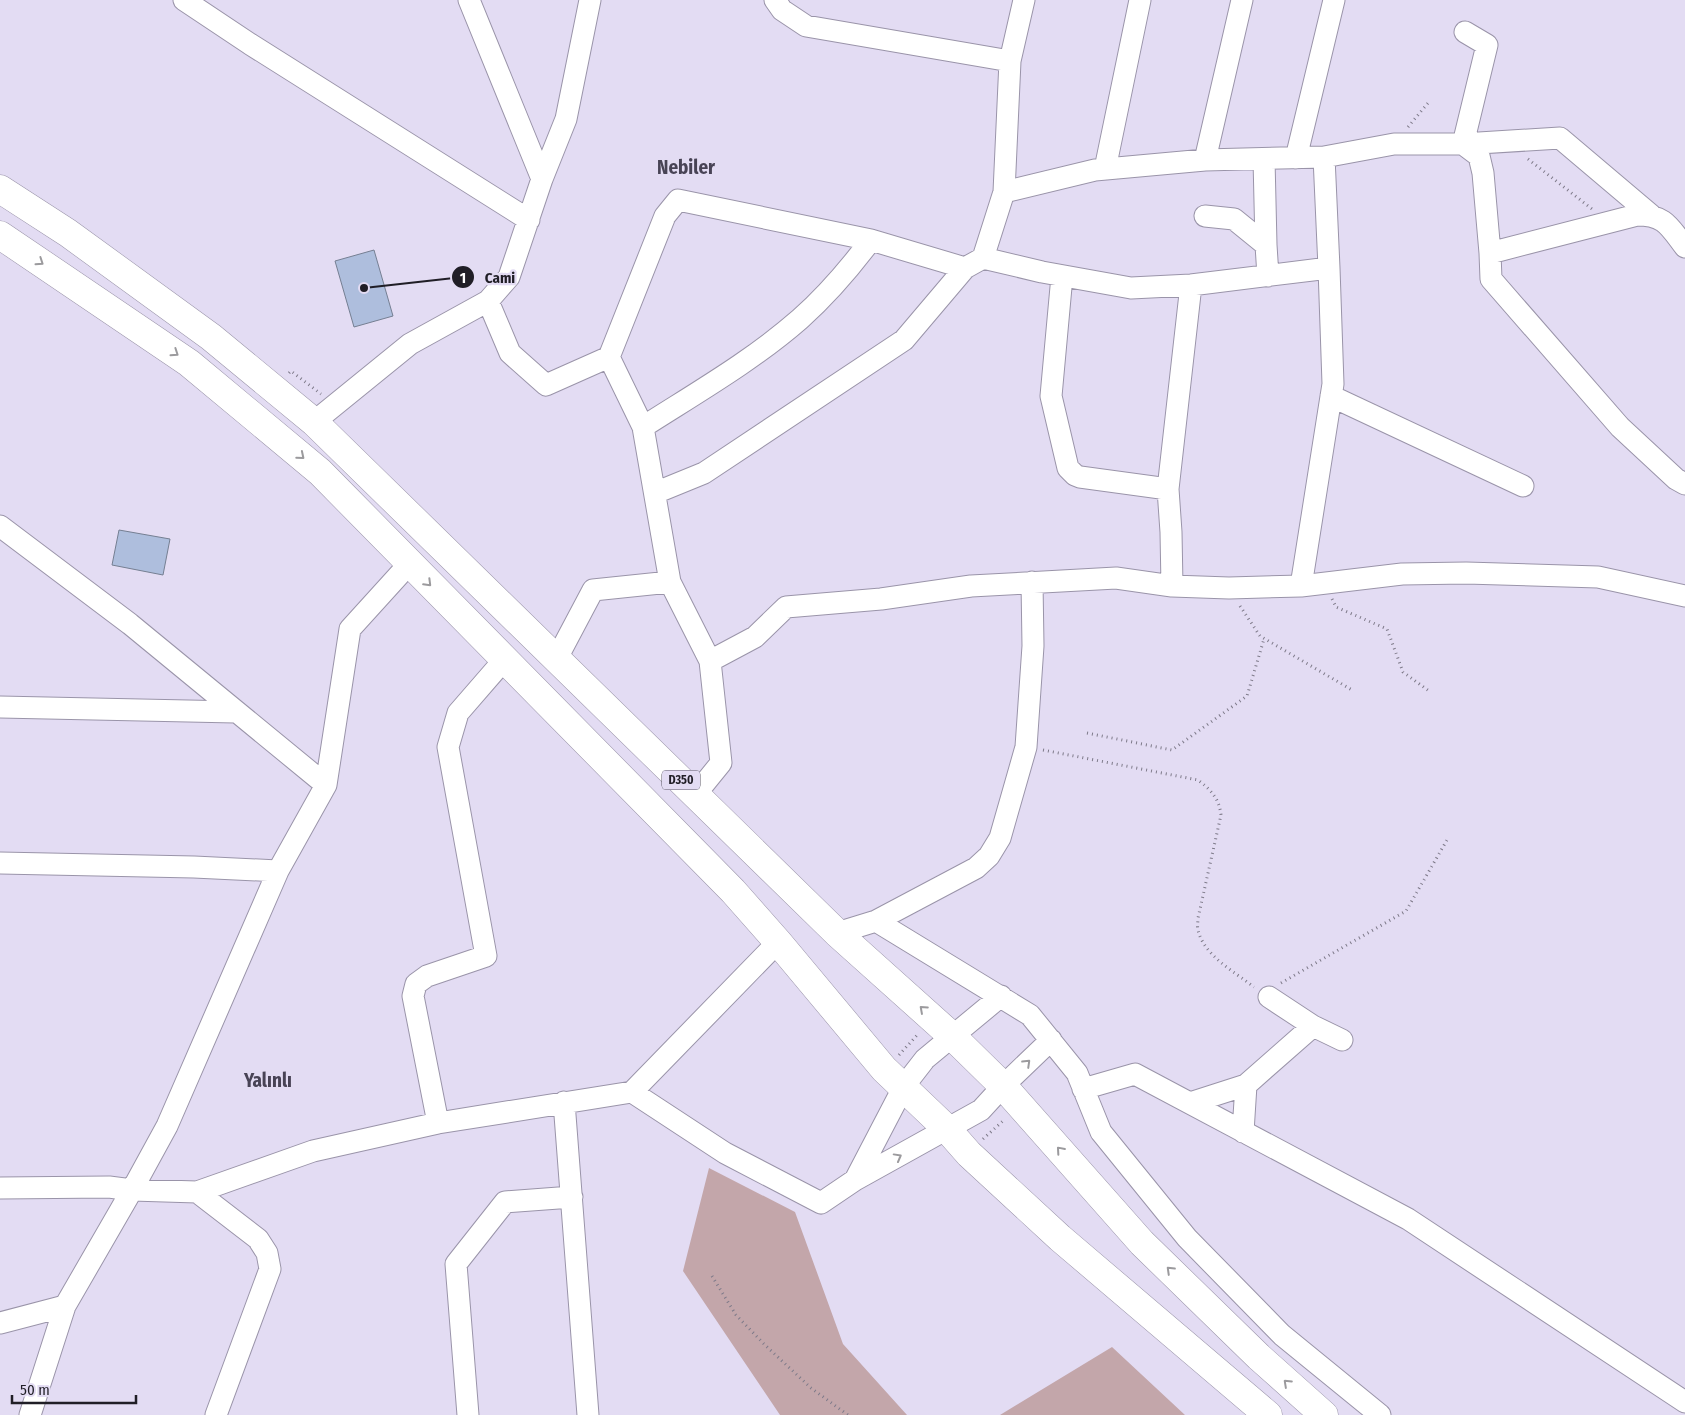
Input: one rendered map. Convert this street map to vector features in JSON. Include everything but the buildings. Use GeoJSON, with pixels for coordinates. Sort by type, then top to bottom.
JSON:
{"type":"FeatureCollection","features":[{"type":"Feature","properties":{"kind":"highway","name":"D350"},"geometry":{"type":"LineString","coordinates":[[0,189],[68,233],[210,338],[314,422],[837,933],[944,1028],[1012,1095],[1142,1243],[1259,1357],[1324,1415]]}},
{"type":"Feature","properties":{"kind":"highway"},"geometry":{"type":"LineString","coordinates":[[0,235],[189,362],[320,472],[733,891],[894,1078],[947,1129],[969,1154],[1060,1238],[1268,1415]]}},
{"type":"Feature","properties":{"kind":"street"},"geometry":{"type":"LineString","coordinates":[[184,0],[258,49],[529,220]]}},
{"type":"Feature","properties":{"kind":"street"},"geometry":{"type":"LineString","coordinates":[[468,0],[542,180]]}},
{"type":"Feature","properties":{"kind":"street"},"geometry":{"type":"LineString","coordinates":[[314,422],[410,344],[488,301],[509,277],[542,180],[566,119],[590,0]]}},
{"type":"Feature","properties":{"kind":"street"},"geometry":{"type":"LineString","coordinates":[[775,0],[782,10],[806,26],[1010,60]]}},
{"type":"Feature","properties":{"kind":"street"},"geometry":{"type":"LineString","coordinates":[[655,493],[704,473],[904,340],[974,263],[1004,192],[1010,60],[1024,0]]}},
{"type":"Feature","properties":{"kind":"street"},"geometry":{"type":"LineString","coordinates":[[1105,169],[1140,0]]}},
{"type":"Feature","properties":{"kind":"street"},"geometry":{"type":"LineString","coordinates":[[1205,160],[1242,0]]}},
{"type":"Feature","properties":{"kind":"street"},"geometry":{"type":"LineString","coordinates":[[1296,158],[1334,0]]}},
{"type":"Feature","properties":{"kind":"street"},"geometry":{"type":"LineString","coordinates":[[1463,144],[1487,45],[1465,32]]}},
{"type":"Feature","properties":{"kind":"street"},"geometry":{"type":"LineString","coordinates":[[1004,192],[1105,169],[1205,160],[1324,157],[1394,144],[1463,144],[1560,138],[1651,215],[1667,223],[1685,247]]}},
{"type":"Feature","properties":{"kind":"street"},"geometry":{"type":"LineString","coordinates":[[1463,144],[1479,156],[1483,173],[1491,279],[1620,427],[1676,480],[1685,484]]}},
{"type":"Feature","properties":{"kind":"street"},"geometry":{"type":"LineString","coordinates":[[1301,586],[1333,384],[1324,157]]}},
{"type":"Feature","properties":{"kind":"street"},"geometry":{"type":"LineString","coordinates":[[1264,159],[1268,276]]}},
{"type":"Feature","properties":{"kind":"street"},"geometry":{"type":"LineString","coordinates":[[1234,219],[1265,192]]}},
{"type":"Feature","properties":{"kind":"street"},"geometry":{"type":"LineString","coordinates":[[488,301],[510,353],[546,385],[609,357],[665,216],[678,200],[974,263],[1131,288],[1191,285],[1329,268]]}},
{"type":"Feature","properties":{"kind":"street"},"geometry":{"type":"LineString","coordinates":[[1490,253],[1637,215],[1651,215]]}},
{"type":"Feature","properties":{"kind":"street"},"geometry":{"type":"LineString","coordinates":[[1205,216],[1234,219],[1266,245]]}},
{"type":"Feature","properties":{"kind":"street"},"geometry":{"type":"LineString","coordinates":[[643,427],[745,361],[800,319],[841,277],[871,240]]}},
{"type":"Feature","properties":{"kind":"street"},"geometry":{"type":"LineString","coordinates":[[1062,276],[1051,396],[1068,468],[1080,477],[1168,489]]}},
{"type":"Feature","properties":{"kind":"street"},"geometry":{"type":"LineString","coordinates":[[1172,586],[1168,489],[1191,285]]}},
{"type":"Feature","properties":{"kind":"street"},"geometry":{"type":"LineString","coordinates":[[609,357],[643,427],[670,582],[710,662],[721,763],[695,795]]}},
{"type":"Feature","properties":{"kind":"street"},"geometry":{"type":"LineString","coordinates":[[1331,396],[1523,486]]}},
{"type":"Feature","properties":{"kind":"street"},"geometry":{"type":"LineString","coordinates":[[0,526],[130,624],[326,785]]}},
{"type":"Feature","properties":{"kind":"street"},"geometry":{"type":"LineString","coordinates":[[30,1415],[65,1306],[167,1126],[278,871],[326,785],[350,629],[409,564]]}},
{"type":"Feature","properties":{"kind":"street"},"geometry":{"type":"LineString","coordinates":[[710,662],[755,637],[786,607],[882,599],[971,586],[1116,578],[1172,586],[1229,588],[1301,586],[1402,574],[1466,573],[1598,577],[1685,596]]}},
{"type":"Feature","properties":{"kind":"street"},"geometry":{"type":"LineString","coordinates":[[557,658],[593,590],[670,582]]}},
{"type":"Feature","properties":{"kind":"street"},"geometry":{"type":"LineString","coordinates":[[837,933],[876,921],[976,868],[988,856],[1000,838],[1026,747],[1033,646],[1032,582]]}},
{"type":"Feature","properties":{"kind":"street"},"geometry":{"type":"LineString","coordinates":[[438,1123],[413,996],[416,984],[427,976],[486,956],[448,747],[458,713],[504,660]]}},
{"type":"Feature","properties":{"kind":"street"},"geometry":{"type":"LineString","coordinates":[[0,707],[235,712]]}},
{"type":"Feature","properties":{"kind":"street"},"geometry":{"type":"LineString","coordinates":[[0,863],[194,866],[278,871]]}},
{"type":"Feature","properties":{"kind":"street"},"geometry":{"type":"LineString","coordinates":[[876,921],[1002,996],[1030,1015],[1077,1073],[1101,1132],[1187,1238],[1282,1335],[1380,1415]]}},
{"type":"Feature","properties":{"kind":"street"},"geometry":{"type":"LineString","coordinates":[[0,1188],[109,1187],[132,1190],[197,1192],[313,1152],[438,1123],[632,1092],[778,942]]}},
{"type":"Feature","properties":{"kind":"street"},"geometry":{"type":"LineString","coordinates":[[855,1180],[894,1078],[925,1059],[944,1028],[1002,996]]}},
{"type":"Feature","properties":{"kind":"street"},"geometry":{"type":"LineString","coordinates":[[1269,997],[1313,1026],[1342,1040]]}},
{"type":"Feature","properties":{"kind":"street"},"geometry":{"type":"LineString","coordinates":[[1190,1103],[1246,1085],[1313,1026]]}},
{"type":"Feature","properties":{"kind":"street"},"geometry":{"type":"LineString","coordinates":[[632,1092],[725,1153],[821,1203],[855,1180],[981,1110],[1012,1095],[1051,1040]]}},
{"type":"Feature","properties":{"kind":"street"},"geometry":{"type":"LineString","coordinates":[[1084,1090],[1135,1074],[1408,1219],[1685,1402]]}},
{"type":"Feature","properties":{"kind":"street"},"geometry":{"type":"LineString","coordinates":[[1243,1132],[1246,1085]]}},
{"type":"Feature","properties":{"kind":"street"},"geometry":{"type":"LineString","coordinates":[[564,1102],[588,1415]]}},
{"type":"Feature","properties":{"kind":"street"},"geometry":{"type":"LineString","coordinates":[[197,1192],[258,1239],[267,1253],[270,1269],[216,1415]]}},
{"type":"Feature","properties":{"kind":"street"},"geometry":{"type":"LineString","coordinates":[[468,1415],[456,1264],[505,1202],[572,1197]]}},
{"type":"Feature","properties":{"kind":"street"},"geometry":{"type":"LineString","coordinates":[[0,1323],[65,1306]]}},
{"type":"Feature","properties":{"kind":"path"},"geometry":{"type":"LineString","coordinates":[[1394,144],[1428,102]]}},
{"type":"Feature","properties":{"kind":"path"},"geometry":{"type":"LineString","coordinates":[[1506,141],[1610,222]]}},
{"type":"Feature","properties":{"kind":"path"},"geometry":{"type":"LineString","coordinates":[[285,378],[291,371],[336,404]]}},
{"type":"Feature","properties":{"kind":"path"},"geometry":{"type":"LineString","coordinates":[[1324,583],[1336,607],[1387,629],[1403,672],[1429,691]]}},
{"type":"Feature","properties":{"kind":"path"},"geometry":{"type":"LineString","coordinates":[[1229,588],[1260,636],[1352,690]]}},
{"type":"Feature","properties":{"kind":"path"},"geometry":{"type":"LineString","coordinates":[[1087,732],[1172,750],[1247,696],[1264,639]]}},
{"type":"Feature","properties":{"kind":"path"},"geometry":{"type":"LineString","coordinates":[[1026,747],[1198,780],[1209,788],[1216,796],[1221,815],[1198,918],[1198,930],[1205,945],[1217,959],[1269,997],[1281,983],[1406,911],[1447,840]]}},
{"type":"Feature","properties":{"kind":"path"},"geometry":{"type":"LineString","coordinates":[[894,1078],[944,1028]]}},
{"type":"Feature","properties":{"kind":"path"},"geometry":{"type":"LineString","coordinates":[[969,1154],[1012,1095]]}},
{"type":"Feature","properties":{"kind":"path"},"geometry":{"type":"LineString","coordinates":[[712,1276],[736,1315],[765,1345],[811,1388],[848,1415]]}},
{"type":"Feature","properties":{"kind":"shaded area"},"geometry":{"type":"Polygon","coordinates":[[[709,1168],[795,1212],[843,1344],[907,1415],[780,1415],[683,1271],[709,1168]]]}},
{"type":"Feature","properties":{"kind":"shaded area"},"geometry":{"type":"Polygon","coordinates":[[[1112,1347],[1185,1415],[1000,1415],[1112,1347]]]}},
{"type":"Feature","properties":{"kind":"place","name":"Cami"},"geometry":{"type":"Point","coordinates":[364,288]}},
{"type":"Feature","properties":{"kind":"district","name":"Nebiler"},"geometry":{"type":"Point","coordinates":[686,167]}},
{"type":"Feature","properties":{"kind":"district","name":"Yalınlı"},"geometry":{"type":"Point","coordinates":[268,1080]}}]}
